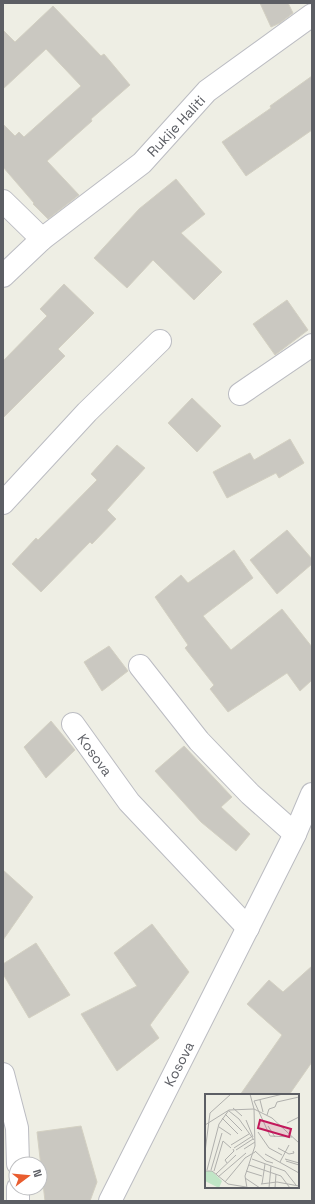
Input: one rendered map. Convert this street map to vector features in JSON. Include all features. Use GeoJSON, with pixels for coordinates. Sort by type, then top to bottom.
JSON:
{"type":"FeatureCollection","features":[{"type":"Feature","properties":{"kind":"street","name":"Rukije Haliti"},"geometry":{"type":"LineString","coordinates":[[3,276],[42,239],[142,163],[207,91],[312,15]]}},
{"type":"Feature","properties":{"kind":"street"},"geometry":{"type":"LineString","coordinates":[[3,201],[42,239]]}},
{"type":"Feature","properties":{"kind":"street"},"geometry":{"type":"LineString","coordinates":[[3,503],[87,412],[160,341]]}},
{"type":"Feature","properties":{"kind":"street"},"geometry":{"type":"LineString","coordinates":[[240,394],[312,346]]}},
{"type":"Feature","properties":{"kind":"street"},"geometry":{"type":"LineString","coordinates":[[140,666],[199,741],[250,794],[295,834]]}},
{"type":"Feature","properties":{"kind":"street","name":"Kosova"},"geometry":{"type":"LineString","coordinates":[[73,724],[129,802],[248,928]]}},
{"type":"Feature","properties":{"kind":"street","name":"Kosova"},"geometry":{"type":"LineString","coordinates":[[110,1201],[295,834],[312,794]]}},
{"type":"Feature","properties":{"kind":"street"},"geometry":{"type":"LineString","coordinates":[[3,1074],[10,1128],[16,1156]]}},
{"type":"Feature","properties":{"kind":"building"},"geometry":{"type":"Polygon","coordinates":[[[260,3],[288,3],[293,13],[280,23],[271,27],[260,3]]]}},
{"type":"Feature","properties":{"kind":"building"},"geometry":{"type":"Polygon","coordinates":[[[53,6],[101,56],[104,54],[130,85],[91,119],[92,121],[47,161],[79,195],[48,219],[33,204],[34,203],[3,167],[3,124],[15,136],[19,132],[24,137],[81,86],[46,49],[3,89],[3,30],[15,42],[53,6]]]}},
{"type":"Feature","properties":{"kind":"building"},"geometry":{"type":"Polygon","coordinates":[[[312,76],[312,130],[246,176],[222,142],[271,108],[270,106],[312,76]]]}},
{"type":"Feature","properties":{"kind":"building"},"geometry":{"type":"Polygon","coordinates":[[[176,179],[205,214],[181,233],[222,272],[194,300],[153,260],[127,288],[94,258],[139,209],[176,179]]]}},
{"type":"Feature","properties":{"kind":"building"},"geometry":{"type":"Polygon","coordinates":[[[64,284],[94,313],[58,349],[65,356],[3,418],[3,361],[47,316],[40,309],[64,284]]]}},
{"type":"Feature","properties":{"kind":"building"},"geometry":{"type":"Polygon","coordinates":[[[287,300],[308,330],[275,355],[253,324],[287,300]]]}},
{"type":"Feature","properties":{"kind":"building"},"geometry":{"type":"Polygon","coordinates":[[[192,398],[221,426],[197,452],[168,423],[192,398]]]}},
{"type":"Feature","properties":{"kind":"building"},"geometry":{"type":"Polygon","coordinates":[[[290,439],[304,463],[279,478],[276,473],[227,498],[213,472],[250,453],[254,460],[290,439]]]}},
{"type":"Feature","properties":{"kind":"building"},"geometry":{"type":"Polygon","coordinates":[[[117,445],[145,468],[107,510],[116,519],[92,544],[90,542],[41,592],[12,564],[36,538],[38,540],[97,480],[91,474],[117,445]]]}},
{"type":"Feature","properties":{"kind":"building"},"geometry":{"type":"Polygon","coordinates":[[[287,530],[312,559],[312,564],[277,594],[250,560],[287,530]]]}},
{"type":"Feature","properties":{"kind":"building"},"geometry":{"type":"Polygon","coordinates":[[[234,550],[253,578],[203,616],[231,650],[282,609],[312,647],[312,680],[300,691],[287,673],[228,712],[210,689],[214,685],[185,648],[188,645],[155,597],[181,575],[188,583],[234,550]]]}},
{"type":"Feature","properties":{"kind":"building"},"geometry":{"type":"Polygon","coordinates":[[[109,646],[128,671],[102,691],[84,662],[109,646]]]}},
{"type":"Feature","properties":{"kind":"building"},"geometry":{"type":"Polygon","coordinates":[[[51,721],[75,750],[46,778],[24,747],[51,721]]]}},
{"type":"Feature","properties":{"kind":"building"},"geometry":{"type":"Polygon","coordinates":[[[184,746],[232,797],[221,807],[250,834],[236,851],[201,822],[155,771],[184,746]]]}},
{"type":"Feature","properties":{"kind":"building"},"geometry":{"type":"Polygon","coordinates":[[[3,870],[33,897],[3,940],[3,870]]]}},
{"type":"Feature","properties":{"kind":"building"},"geometry":{"type":"Polygon","coordinates":[[[152,924],[189,972],[150,1025],[159,1038],[117,1071],[81,1014],[137,986],[114,953],[152,924]]]}},
{"type":"Feature","properties":{"kind":"building"},"geometry":{"type":"Polygon","coordinates":[[[36,943],[70,995],[29,1018],[3,974],[3,964],[36,943]]]}},
{"type":"Feature","properties":{"kind":"building"},"geometry":{"type":"Polygon","coordinates":[[[312,966],[312,1062],[290,1094],[241,1094],[282,1035],[247,1004],[269,980],[283,992],[312,966]]]}},
{"type":"Feature","properties":{"kind":"building"},"geometry":{"type":"Polygon","coordinates":[[[81,1126],[97,1182],[90,1201],[45,1201],[44,1196],[48,1196],[48,1156],[40,1156],[37,1132],[81,1126]]]}}]}
